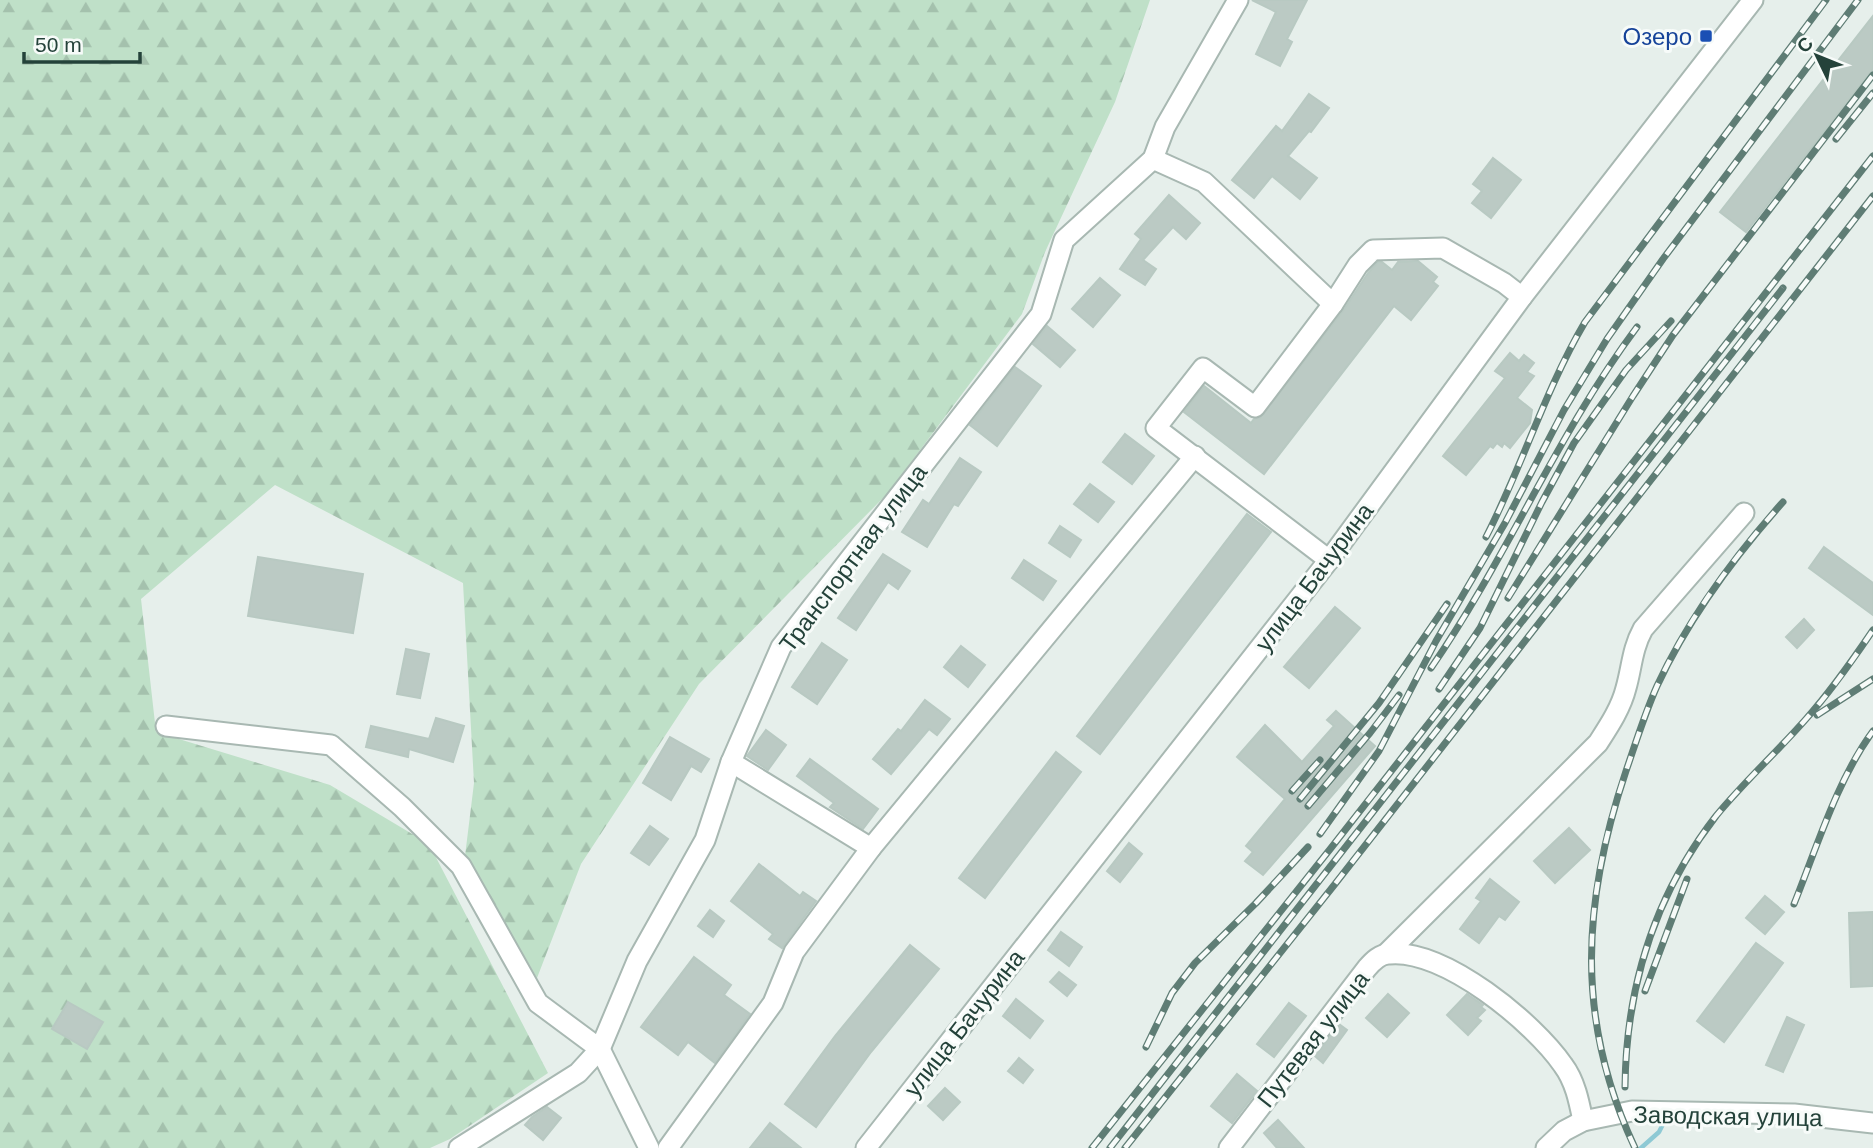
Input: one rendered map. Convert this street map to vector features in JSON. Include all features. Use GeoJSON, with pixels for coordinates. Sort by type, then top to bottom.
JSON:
{"type":"FeatureCollection","features":[{"type":"Feature","properties":{"kind":"street","name":"Транспортная улица"},"geometry":{"type":"LineString","coordinates":[[459,1148],[578,1073],[600,1049],[637,961],[705,840],[731,762],[781,647],[1041,314],[1063,240],[1153,159],[1165,127],[1238,0]]}},
{"type":"Feature","properties":{"kind":"street","name":"улица Бачурина"},"geometry":{"type":"LineString","coordinates":[[866,1148],[1329,560],[1522,297],[1749,1]]}},
{"type":"Feature","properties":{"kind":"street"},"geometry":{"type":"LineString","coordinates":[[1153,159],[1204,182],[1333,304]]}},
{"type":"Feature","properties":{"kind":"street"},"geometry":{"type":"LineString","coordinates":[[1329,560],[1156,428],[1203,368],[1255,407],[1333,304],[1358,265],[1373,250],[1443,248],[1522,297]]}},
{"type":"Feature","properties":{"kind":"street"},"geometry":{"type":"LineString","coordinates":[[668,1148],[773,1003],[794,953],[871,848],[1195,456]]}},
{"type":"Feature","properties":{"kind":"street"},"geometry":{"type":"LineString","coordinates":[[1387,953],[1598,743],[1626,691],[1633,650],[1643,629],[1744,513]]}},
{"type":"Feature","properties":{"kind":"street"},"geometry":{"type":"LineString","coordinates":[[166,726],[331,745],[402,807],[461,866],[538,1003],[600,1049],[649,1148]]}},
{"type":"Feature","properties":{"kind":"street"},"geometry":{"type":"LineString","coordinates":[[731,762],[871,848]]}},
{"type":"Feature","properties":{"kind":"street"},"geometry":{"type":"LineString","coordinates":[[1411,930],[1410,942],[1417,957]]}},
{"type":"Feature","properties":{"kind":"street","name":"Путевая улица"},"geometry":{"type":"LineString","coordinates":[[1229,1148],[1367,968],[1387,953],[1417,957],[1472,982],[1506,1007],[1564,1065],[1572,1079],[1583,1121]]}},
{"type":"Feature","properties":{"kind":"street","name":"Заводская улица"},"geometry":{"type":"LineString","coordinates":[[1583,1121],[1632,1111],[1692,1111],[1794,1114],[1873,1123]]}},
{"type":"Feature","properties":{"kind":"street"},"geometry":{"type":"LineString","coordinates":[[1546,1148],[1564,1131],[1583,1121]]}},
{"type":"Feature","properties":{"kind":"green space"},"geometry":{"type":"Polygon","coordinates":[[[0,0],[1150,0],[1115,102],[1045,252],[1022,314],[888,493],[699,684],[581,864],[537,978],[465,856],[474,783],[463,583],[275,485],[141,599],[156,732],[330,785],[429,844],[548,1073],[450,1139],[430,1148],[0,1148],[0,0]]]}},
{"type":"Feature","properties":{"kind":"building"},"geometry":{"type":"Polygon","coordinates":[[[1252,0],[1307,0],[1287,39],[1292,42],[1280,66],[1256,54],[1276,12],[1252,0]]]}},
{"type":"Feature","properties":{"kind":"building"},"geometry":{"type":"Polygon","coordinates":[[[1873,16],[1873,69],[1746,232],[1720,212],[1873,16]]]}},
{"type":"Feature","properties":{"kind":"building"},"geometry":{"type":"Polygon","coordinates":[[[1309,94],[1329,108],[1288,156],[1317,178],[1300,199],[1272,176],[1254,198],[1232,180],[1276,126],[1282,131],[1309,94]]]}},
{"type":"Feature","properties":{"kind":"building"},"geometry":{"type":"Polygon","coordinates":[[[1493,158],[1521,180],[1491,218],[1472,203],[1482,191],[1473,184],[1493,158]]]}},
{"type":"Feature","properties":{"kind":"building"},"geometry":{"type":"Polygon","coordinates":[[[1169,195],[1200,223],[1186,239],[1173,227],[1143,260],[1156,269],[1145,285],[1120,269],[1141,239],[1135,234],[1169,195]]]}},
{"type":"Feature","properties":{"kind":"building"},"geometry":{"type":"Polygon","coordinates":[[[1418,261],[1437,277],[1433,282],[1438,286],[1411,320],[1394,306],[1264,474],[1184,412],[1204,386],[1251,423],[1260,418],[1378,262],[1392,270],[1398,262],[1418,261]]]}},
{"type":"Feature","properties":{"kind":"building"},"geometry":{"type":"Polygon","coordinates":[[[1100,278],[1120,295],[1093,327],[1072,309],[1100,278]]]}},
{"type":"Feature","properties":{"kind":"building"},"geometry":{"type":"Polygon","coordinates":[[[1047,326],[1075,350],[1060,367],[1033,344],[1047,326]]]}},
{"type":"Feature","properties":{"kind":"building"},"geometry":{"type":"Polygon","coordinates":[[[1510,353],[1519,361],[1524,355],[1534,363],[1527,372],[1534,376],[1517,398],[1532,410],[1530,423],[1510,448],[1504,443],[1502,447],[1497,443],[1493,448],[1490,446],[1466,475],[1443,456],[1505,378],[1495,371],[1510,353]]]}},
{"type":"Feature","properties":{"kind":"building"},"geometry":{"type":"Polygon","coordinates":[[[1015,367],[1041,386],[997,446],[970,425],[1015,367]]]}},
{"type":"Feature","properties":{"kind":"building"},"geometry":{"type":"Polygon","coordinates":[[[1125,434],[1154,456],[1132,484],[1103,462],[1125,434]]]}},
{"type":"Feature","properties":{"kind":"building"},"geometry":{"type":"Polygon","coordinates":[[[960,458],[981,472],[958,506],[954,504],[927,547],[902,532],[923,500],[929,504],[960,458]]]}},
{"type":"Feature","properties":{"kind":"building"},"geometry":{"type":"Polygon","coordinates":[[[1090,484],[1114,502],[1098,522],[1074,504],[1090,484]]]}},
{"type":"Feature","properties":{"kind":"building"},"geometry":{"type":"Polygon","coordinates":[[[1247,514],[1271,532],[1100,754],[1077,736],[1247,514]]]}},
{"type":"Feature","properties":{"kind":"building"},"geometry":{"type":"Polygon","coordinates":[[[1060,526],[1081,540],[1070,557],[1049,543],[1060,526]]]}},
{"type":"Feature","properties":{"kind":"building"},"geometry":{"type":"Polygon","coordinates":[[[1824,547],[1873,583],[1873,615],[1809,568],[1824,547]]]}},
{"type":"Feature","properties":{"kind":"building"},"geometry":{"type":"Polygon","coordinates":[[[883,554],[910,571],[898,589],[888,582],[856,630],[838,618],[883,554]]]}},
{"type":"Feature","properties":{"kind":"building"},"geometry":{"type":"Polygon","coordinates":[[[258,557],[363,574],[353,633],[248,616],[258,557]]]}},
{"type":"Feature","properties":{"kind":"building"},"geometry":{"type":"Polygon","coordinates":[[[1024,560],[1056,581],[1043,600],[1012,578],[1024,560]]]}},
{"type":"Feature","properties":{"kind":"building"},"geometry":{"type":"Polygon","coordinates":[[[1335,607],[1360,628],[1309,688],[1284,667],[1335,607]]]}},
{"type":"Feature","properties":{"kind":"building"},"geometry":{"type":"Polygon","coordinates":[[[1804,619],[1814,630],[1797,648],[1786,637],[1804,619]]]}},
{"type":"Feature","properties":{"kind":"building"},"geometry":{"type":"Polygon","coordinates":[[[822,643],[847,660],[817,704],[792,687],[822,643]]]}},
{"type":"Feature","properties":{"kind":"building"},"geometry":{"type":"Polygon","coordinates":[[[961,646],[985,665],[968,687],[944,667],[961,646]]]}},
{"type":"Feature","properties":{"kind":"building"},"geometry":{"type":"Polygon","coordinates":[[[406,649],[429,654],[420,698],[397,694],[406,649]]]}},
{"type":"Feature","properties":{"kind":"building"},"geometry":{"type":"Polygon","coordinates":[[[925,700],[950,719],[937,735],[929,729],[891,774],[873,759],[898,729],[901,731],[925,700]]]}},
{"type":"Feature","properties":{"kind":"building"},"geometry":{"type":"Polygon","coordinates":[[[1336,711],[1375,746],[1263,875],[1245,861],[1253,852],[1246,846],[1285,799],[1237,757],[1265,725],[1302,762],[1334,726],[1327,720],[1336,711]]]}},
{"type":"Feature","properties":{"kind":"building"},"geometry":{"type":"Polygon","coordinates":[[[436,718],[464,726],[453,762],[409,749],[408,757],[366,747],[371,726],[429,739],[436,718]]]}},
{"type":"Feature","properties":{"kind":"building"},"geometry":{"type":"Polygon","coordinates":[[[766,730],[786,745],[768,770],[747,756],[766,730]]]}},
{"type":"Feature","properties":{"kind":"building"},"geometry":{"type":"Polygon","coordinates":[[[670,737],[709,759],[701,772],[691,766],[671,800],[643,783],[670,737]]]}},
{"type":"Feature","properties":{"kind":"building"},"geometry":{"type":"Polygon","coordinates":[[[1056,752],[1081,772],[985,898],[959,878],[1056,752]]]}},
{"type":"Feature","properties":{"kind":"building"},"geometry":{"type":"Polygon","coordinates":[[[810,759],[878,809],[863,829],[830,807],[834,803],[797,776],[810,759]]]}},
{"type":"Feature","properties":{"kind":"building"},"geometry":{"type":"Polygon","coordinates":[[[650,826],[668,839],[649,865],[631,853],[650,826]]]}},
{"type":"Feature","properties":{"kind":"building"},"geometry":{"type":"Polygon","coordinates":[[[1569,828],[1590,850],[1555,883],[1534,861],[1569,828]]]}},
{"type":"Feature","properties":{"kind":"building"},"geometry":{"type":"Polygon","coordinates":[[[1129,843],[1142,854],[1120,882],[1107,871],[1129,843]]]}},
{"type":"Feature","properties":{"kind":"building"},"geometry":{"type":"Polygon","coordinates":[[[759,864],[800,896],[803,892],[816,901],[782,948],[769,939],[773,934],[731,901],[759,864]]]}},
{"type":"Feature","properties":{"kind":"building"},"geometry":{"type":"Polygon","coordinates":[[[1490,879],[1519,902],[1505,920],[1499,916],[1479,943],[1460,929],[1481,901],[1476,898],[1490,879]]]}},
{"type":"Feature","properties":{"kind":"building"},"geometry":{"type":"Polygon","coordinates":[[[1765,896],[1784,912],[1765,934],[1746,918],[1765,896]]]}},
{"type":"Feature","properties":{"kind":"building"},"geometry":{"type":"Polygon","coordinates":[[[710,910],[724,921],[713,937],[698,926],[710,910]]]}},
{"type":"Feature","properties":{"kind":"building"},"geometry":{"type":"Polygon","coordinates":[[[1873,912],[1873,986],[1851,987],[1849,913],[1873,912]]]}},
{"type":"Feature","properties":{"kind":"building"},"geometry":{"type":"Polygon","coordinates":[[[1061,932],[1082,947],[1069,966],[1048,950],[1061,932]]]}},
{"type":"Feature","properties":{"kind":"building"},"geometry":{"type":"Polygon","coordinates":[[[1756,943],[1783,963],[1724,1042],[1697,1021],[1756,943]]]}},
{"type":"Feature","properties":{"kind":"building"},"geometry":{"type":"Polygon","coordinates":[[[910,945],[939,969],[871,1052],[816,1127],[785,1104],[835,1036],[910,945]]]}},
{"type":"Feature","properties":{"kind":"building"},"geometry":{"type":"Polygon","coordinates":[[[694,957],[731,985],[724,995],[750,1014],[715,1063],[688,1042],[678,1055],[641,1027],[694,957]]]}},
{"type":"Feature","properties":{"kind":"building"},"geometry":{"type":"Polygon","coordinates":[[[1059,972],[1076,985],[1067,996],[1050,982],[1059,972]]]}},
{"type":"Feature","properties":{"kind":"building"},"geometry":{"type":"Polygon","coordinates":[[[1388,994],[1409,1013],[1387,1037],[1366,1018],[1388,994]]]}},
{"type":"Feature","properties":{"kind":"building"},"geometry":{"type":"Polygon","coordinates":[[[1467,994],[1483,1005],[1481,1007],[1485,1010],[1477,1018],[1481,1021],[1468,1035],[1447,1015],[1467,994]]]}},
{"type":"Feature","properties":{"kind":"building"},"geometry":{"type":"Polygon","coordinates":[[[1016,999],[1043,1021],[1030,1038],[1003,1016],[1016,999]]]}},
{"type":"Feature","properties":{"kind":"building"},"geometry":{"type":"Polygon","coordinates":[[[68,1002],[103,1022],[87,1049],[52,1029],[68,1002]]]}},
{"type":"Feature","properties":{"kind":"building"},"geometry":{"type":"Polygon","coordinates":[[[1289,1003],[1306,1016],[1274,1057],[1257,1044],[1289,1003]]]}},
{"type":"Feature","properties":{"kind":"building"},"geometry":{"type":"Polygon","coordinates":[[[1787,1017],[1804,1025],[1783,1072],[1766,1065],[1787,1017]]]}},
{"type":"Feature","properties":{"kind":"building"},"geometry":{"type":"Polygon","coordinates":[[[1339,1024],[1347,1030],[1323,1063],[1315,1056],[1339,1024]]]}},
{"type":"Feature","properties":{"kind":"building"},"geometry":{"type":"Polygon","coordinates":[[[1019,1058],[1033,1070],[1023,1083],[1008,1071],[1019,1058]]]}},
{"type":"Feature","properties":{"kind":"building"},"geometry":{"type":"Polygon","coordinates":[[[1237,1074],[1257,1091],[1232,1123],[1211,1106],[1237,1074]]]}},
{"type":"Feature","properties":{"kind":"building"},"geometry":{"type":"Polygon","coordinates":[[[945,1088],[960,1102],[943,1120],[928,1106],[945,1088]]]}},
{"type":"Feature","properties":{"kind":"building"},"geometry":{"type":"Polygon","coordinates":[[[547,1107],[561,1118],[543,1140],[525,1125],[547,1107]]]}},
{"type":"Feature","properties":{"kind":"building"},"geometry":{"type":"Polygon","coordinates":[[[1278,1120],[1304,1148],[1277,1148],[1264,1133],[1278,1120]]]}},
{"type":"Feature","properties":{"kind":"building"},"geometry":{"type":"Polygon","coordinates":[[[770,1123],[801,1148],[750,1148],[770,1123]]]}},
{"type":"Feature","properties":{"kind":"waterway"},"geometry":{"type":"LineString","coordinates":[[1641,1148],[1659,1132],[1665,1120]]}},
{"type":"Feature","properties":{"kind":"railway"},"geometry":{"type":"LineString","coordinates":[[1486,537],[1558,374],[1585,322],[1826,0]]}},
{"type":"Feature","properties":{"kind":"railway"},"geometry":{"type":"LineString","coordinates":[[1320,834],[1379,751],[1436,641],[1505,523],[1564,410],[1607,339],[1663,259],[1858,0]]}},
{"type":"Feature","properties":{"kind":"railway"},"geometry":{"type":"LineString","coordinates":[[1508,598],[1673,335],[1873,75]]}},
{"type":"Feature","properties":{"kind":"railway"},"geometry":{"type":"LineString","coordinates":[[1836,139],[1873,93]]}},
{"type":"Feature","properties":{"kind":"railway"},"geometry":{"type":"LineString","coordinates":[[1092,1148],[1331,848],[1873,156]]}},
{"type":"Feature","properties":{"kind":"railway"},"geometry":{"type":"LineString","coordinates":[[1125,1148],[1873,196]]}},
{"type":"Feature","properties":{"kind":"railway"},"geometry":{"type":"LineString","coordinates":[[1110,1148],[1783,288]]}},
{"type":"Feature","properties":{"kind":"railway"},"geometry":{"type":"LineString","coordinates":[[1439,689],[1480,628],[1574,443],[1626,370],[1671,321]]}},
{"type":"Feature","properties":{"kind":"railway"},"geometry":{"type":"LineString","coordinates":[[1431,668],[1484,583],[1582,410],[1637,327]]}},
{"type":"Feature","properties":{"kind":"railway"},"geometry":{"type":"LineString","coordinates":[[1635,1148],[1602,1054],[1594,1007],[1591,961],[1600,867],[1626,771],[1657,686],[1683,636],[1713,589],[1783,502]]}},
{"type":"Feature","properties":{"kind":"railway"},"geometry":{"type":"LineString","coordinates":[[1300,799],[1379,703],[1447,604]]}},
{"type":"Feature","properties":{"kind":"railway"},"geometry":{"type":"LineString","coordinates":[[1625,1087],[1631,1014],[1638,979],[1660,911],[1676,878],[1716,816],[1815,708],[1873,630]]}},
{"type":"Feature","properties":{"kind":"railway"},"geometry":{"type":"LineString","coordinates":[[1817,715],[1873,679]]}},
{"type":"Feature","properties":{"kind":"railway"},"geometry":{"type":"LineString","coordinates":[[1308,806],[1399,695]]}},
{"type":"Feature","properties":{"kind":"railway"},"geometry":{"type":"LineString","coordinates":[[1794,904],[1838,792],[1873,731]]}},
{"type":"Feature","properties":{"kind":"railway"},"geometry":{"type":"LineString","coordinates":[[1292,791],[1320,760]]}},
{"type":"Feature","properties":{"kind":"railway"},"geometry":{"type":"LineString","coordinates":[[1146,1047],[1172,993],[1195,963],[1308,847]]}},
{"type":"Feature","properties":{"kind":"railway"},"geometry":{"type":"LineString","coordinates":[[1645,991],[1687,879]]}},
{"type":"Feature","properties":{"kind":"place","name":"Озеро"},"geometry":{"type":"Point","coordinates":[1706,36]}}]}
